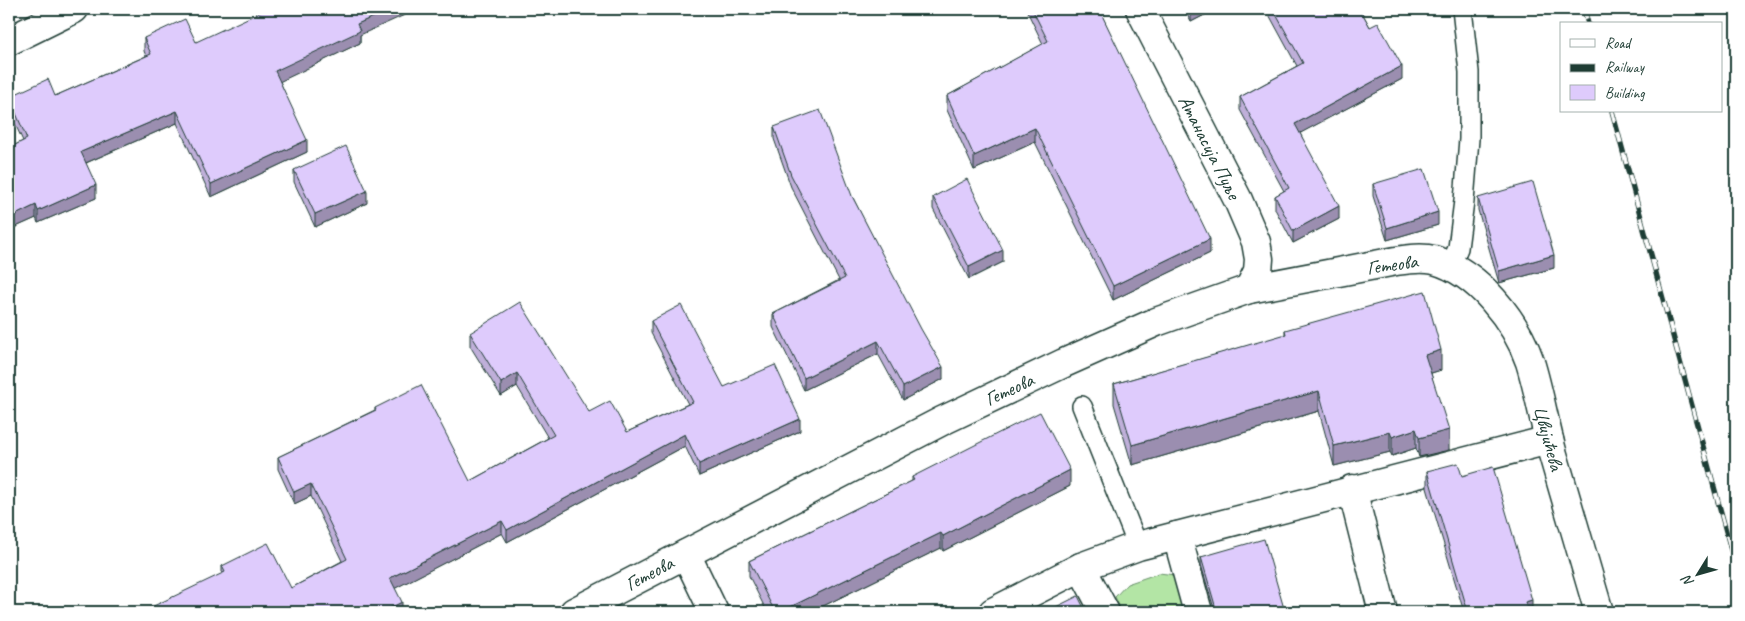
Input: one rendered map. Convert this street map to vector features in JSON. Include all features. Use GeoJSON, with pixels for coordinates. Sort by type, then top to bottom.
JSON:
{"type":"FeatureCollection","features":[{"type":"Feature","properties":{"kind":"street"},"geometry":{"type":"LineString","coordinates":[[9,41],[74,9]]}},
{"type":"Feature","properties":{"kind":"street","name":"Атанасија Пуље"},"geometry":{"type":"LineString","coordinates":[[1140,9],[1238,200],[1256,242],[1259,259],[1258,271],[1249,289]]}},
{"type":"Feature","properties":{"kind":"street","name":"Гетеова"},"geometry":{"type":"LineString","coordinates":[[574,612],[933,426],[1064,363],[1156,322],[1249,289],[1396,261],[1420,258],[1434,260],[1461,273]]}},
{"type":"Feature","properties":{"kind":"street","name":"Цвијићева"},"geometry":{"type":"LineString","coordinates":[[1461,273],[1506,316],[1519,336],[1530,362],[1549,440],[1599,612]]}},
{"type":"Feature","properties":{"kind":"street"},"geometry":{"type":"LineString","coordinates":[[993,612],[1081,567],[1138,546],[1352,489],[1549,440]]}},
{"type":"Feature","properties":{"kind":"street"},"geometry":{"type":"LineString","coordinates":[[1352,489],[1383,612]]}},
{"type":"Feature","properties":{"kind":"street"},"geometry":{"type":"LineString","coordinates":[[1176,536],[1198,612]]}},
{"type":"Feature","properties":{"kind":"street"},"geometry":{"type":"LineString","coordinates":[[686,554],[714,612]]}},
{"type":"Feature","properties":{"kind":"street"},"geometry":{"type":"LineString","coordinates":[[1081,567],[1104,612]]}},
{"type":"Feature","properties":{"kind":"lane"},"geometry":{"type":"LineString","coordinates":[[1461,273],[1458,248],[1469,139],[1468,72],[1462,9]]}},
{"type":"Feature","properties":{"kind":"lane"},"geometry":{"type":"LineString","coordinates":[[1082,406],[1138,546]]}},
{"type":"Feature","properties":{"kind":"green space"},"geometry":{"type":"Polygon","coordinates":[[[1159,573],[1175,575],[1186,612],[1122,612],[1115,597],[1127,584],[1159,573]]]}},
{"type":"Feature","properties":{"kind":"building"},"geometry":{"type":"Polygon","coordinates":[[[267,9],[391,9],[357,24],[360,31],[275,71],[307,140],[211,184],[177,111],[81,152],[96,185],[38,211],[36,205],[9,218],[9,148],[27,139],[9,97],[48,79],[55,96],[151,54],[144,38],[185,19],[196,42],[267,9]]]}},
{"type":"Feature","properties":{"kind":"building"},"geometry":{"type":"Polygon","coordinates":[[[1032,9],[1099,9],[1210,239],[1113,286],[1035,128],[974,156],[947,96],[1048,41],[1032,9]]]}},
{"type":"Feature","properties":{"kind":"building"},"geometry":{"type":"Polygon","coordinates":[[[1273,9],[1360,9],[1370,27],[1378,23],[1402,66],[1295,124],[1339,206],[1293,231],[1275,196],[1289,188],[1240,97],[1303,63],[1273,9]]]}},
{"type":"Feature","properties":{"kind":"building"},"geometry":{"type":"Polygon","coordinates":[[[820,110],[852,196],[921,329],[943,367],[903,387],[878,341],[804,378],[773,314],[845,278],[791,175],[774,127],[820,110]]]}},
{"type":"Feature","properties":{"kind":"building"},"geometry":{"type":"Polygon","coordinates":[[[346,146],[367,191],[315,214],[294,170],[346,146]]]}},
{"type":"Feature","properties":{"kind":"building"},"geometry":{"type":"Polygon","coordinates":[[[1424,169],[1438,212],[1387,228],[1373,184],[1424,169]]]}},
{"type":"Feature","properties":{"kind":"building"},"geometry":{"type":"Polygon","coordinates":[[[967,179],[1003,250],[969,267],[933,197],[967,179]]]}},
{"type":"Feature","properties":{"kind":"building"},"geometry":{"type":"Polygon","coordinates":[[[1533,182],[1554,255],[1499,271],[1478,198],[1533,182]]]}},
{"type":"Feature","properties":{"kind":"building"},"geometry":{"type":"Polygon","coordinates":[[[1425,291],[1441,350],[1425,355],[1449,430],[1419,438],[1416,429],[1392,437],[1390,432],[1334,446],[1319,391],[1132,445],[1114,384],[1286,334],[1285,330],[1425,291]]]}},
{"type":"Feature","properties":{"kind":"building"},"geometry":{"type":"Polygon","coordinates":[[[520,302],[589,412],[610,401],[627,432],[693,402],[651,321],[681,305],[724,387],[775,365],[800,419],[699,464],[685,434],[507,530],[502,521],[390,578],[402,602],[382,612],[141,612],[225,572],[222,566],[268,543],[291,588],[347,559],[311,484],[294,492],[278,457],[376,410],[375,408],[421,385],[470,481],[554,435],[517,373],[501,383],[470,333],[520,302]]]}},
{"type":"Feature","properties":{"kind":"building"},"geometry":{"type":"Polygon","coordinates":[[[1040,412],[1070,470],[943,536],[941,533],[780,612],[775,612],[749,561],[914,480],[912,477],[1040,412]]]}},
{"type":"Feature","properties":{"kind":"building"},"geometry":{"type":"Polygon","coordinates":[[[1458,463],[1462,476],[1493,467],[1532,600],[1525,602],[1528,612],[1468,612],[1427,471],[1458,463]]]}},
{"type":"Feature","properties":{"kind":"building"},"geometry":{"type":"Polygon","coordinates":[[[1264,539],[1285,612],[1217,612],[1201,557],[1264,539]]]}},
{"type":"Feature","properties":{"kind":"building"},"geometry":{"type":"Polygon","coordinates":[[[1078,596],[1086,612],[1046,612],[1078,596]]]}},
{"type":"Feature","properties":{"kind":"railway"},"geometry":{"type":"LineString","coordinates":[[1584,9],[1587,22]]}},
{"type":"Feature","properties":{"kind":"railway"},"geometry":{"type":"LineString","coordinates":[[1612,112],[1736,568]]}}]}
